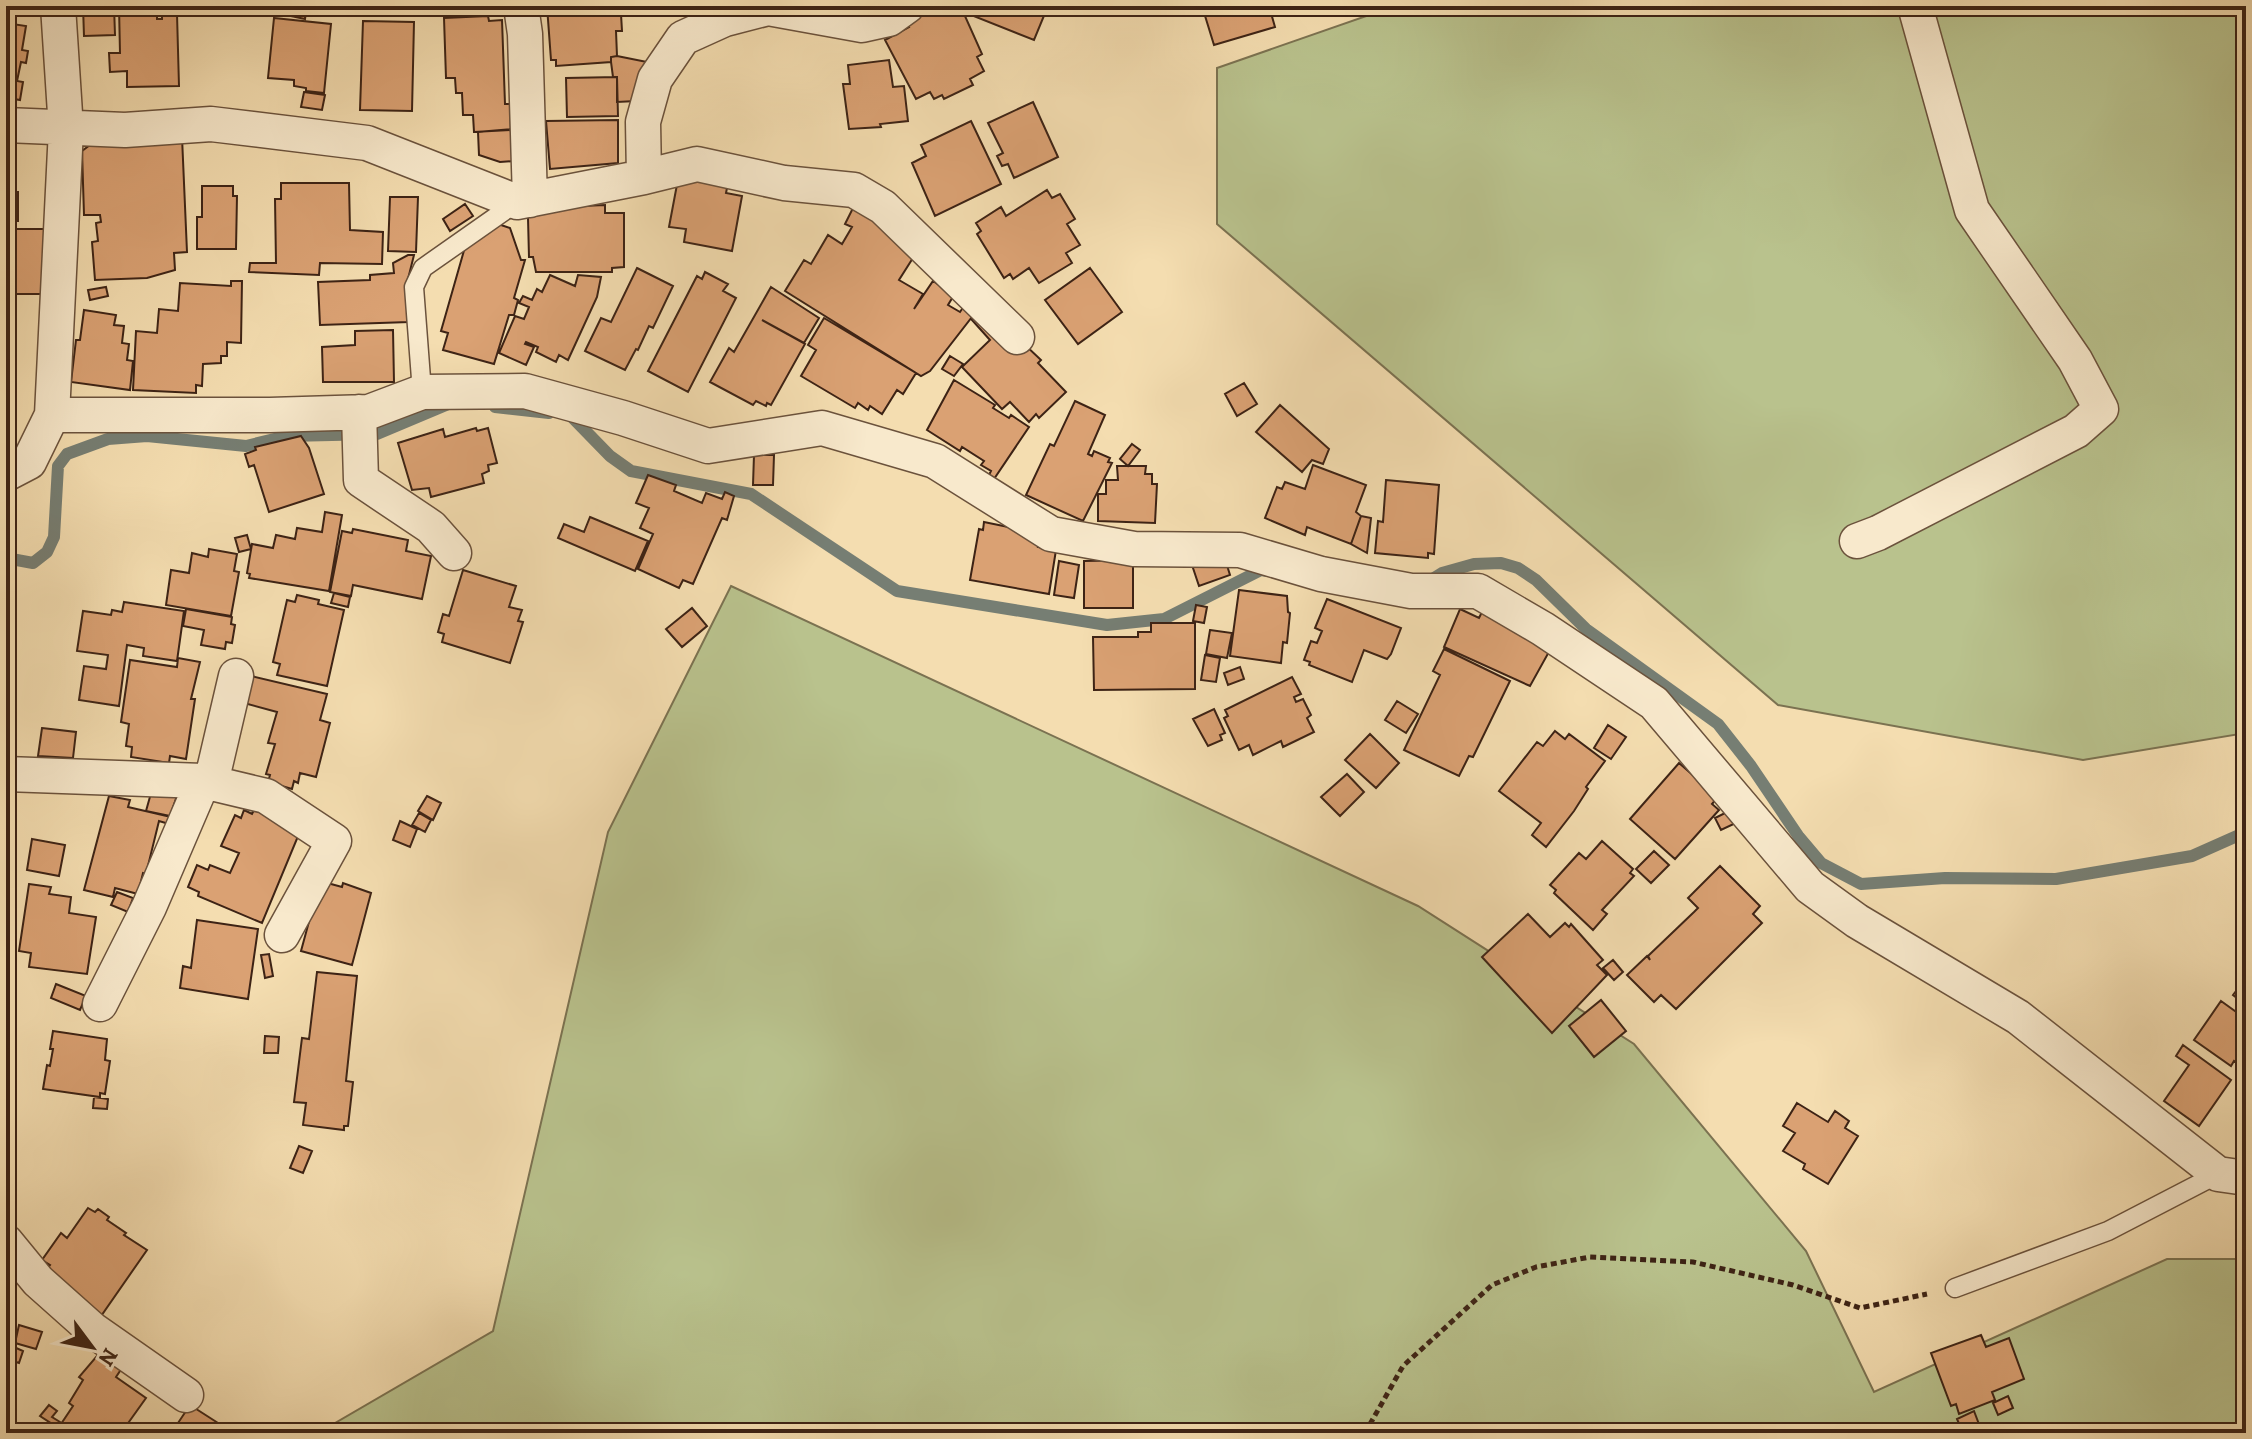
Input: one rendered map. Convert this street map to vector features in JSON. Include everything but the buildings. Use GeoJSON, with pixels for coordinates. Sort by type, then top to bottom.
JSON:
{"type":"FeatureCollection","features":[{"type":"Feature","properties":{"kind":"street"},"geometry":{"type":"LineString","coordinates":[[6,474],[29,462],[52,415],[66,129],[58,6]]}},
{"type":"Feature","properties":{"kind":"street"},"geometry":{"type":"LineString","coordinates":[[521,6],[525,34],[524,201]]}},
{"type":"Feature","properties":{"kind":"street"},"geometry":{"type":"LineString","coordinates":[[644,177],[643,122],[655,79],[683,38],[725,19],[768,8],[862,25],[889,19],[907,6]]}},
{"type":"Feature","properties":{"kind":"street"},"geometry":{"type":"LineString","coordinates":[[1857,541],[2076,431],[2101,409],[2075,360],[1972,210],[1915,6]]}},
{"type":"Feature","properties":{"kind":"street"},"geometry":{"type":"LineString","coordinates":[[6,125],[125,130],[211,124],[367,143],[524,201],[697,164],[784,183],[854,190],[883,207],[1017,337]]}},
{"type":"Feature","properties":{"kind":"street"},"geometry":{"type":"LineString","coordinates":[[52,415],[369,412],[422,392],[525,391],[708,446],[822,428],[935,461],[1051,534],[1134,549],[1240,550],[1321,574],[1411,591],[1478,591],[1543,629],[1654,703],[1810,887],[1857,921],[2018,1017],[2232,1176]]}},
{"type":"Feature","properties":{"kind":"street"},"geometry":{"type":"LineString","coordinates":[[359,412],[361,480],[431,527],[454,553]]}},
{"type":"Feature","properties":{"kind":"street"},"geometry":{"type":"LineString","coordinates":[[100,1004],[207,782],[236,676]]}},
{"type":"Feature","properties":{"kind":"street"},"geometry":{"type":"LineString","coordinates":[[6,774],[207,782],[266,796],[334,841],[282,935]]}},
{"type":"Feature","properties":{"kind":"street"},"geometry":{"type":"LineString","coordinates":[[6,1242],[38,1281],[93,1330],[186,1395]]}},
{"type":"Feature","properties":{"kind":"lane"},"geometry":{"type":"LineString","coordinates":[[422,392],[414,287],[423,268],[524,201]]}},
{"type":"Feature","properties":{"kind":"lane"},"geometry":{"type":"LineString","coordinates":[[1955,1288],[2108,1231],[2232,1176]]}},
{"type":"Feature","properties":{"kind":"path"},"geometry":{"type":"LineString","coordinates":[[1365,1433],[1403,1366],[1492,1285],[1536,1267],[1590,1257],[1693,1262],[1793,1285],[1860,1308],[1955,1288]]}},
{"type":"Feature","properties":{"kind":"green space"},"geometry":{"type":"Polygon","coordinates":[[[1395,6],[2246,6],[2246,733],[2083,760],[1778,705],[1217,224],[1217,68],[1395,6]]]}},
{"type":"Feature","properties":{"kind":"green space"},"geometry":{"type":"Polygon","coordinates":[[[731,586],[1418,906],[1634,1044],[1806,1251],[1874,1392],[2167,1259],[2246,1259],[2246,1433],[318,1433],[493,1331],[608,832],[731,586]]]}},
{"type":"Feature","properties":{"kind":"waterway"},"geometry":{"type":"LineString","coordinates":[[6,558],[33,563],[47,552],[54,537],[58,466],[67,454],[108,439],[147,436],[246,446],[287,436],[377,434],[446,405]]}},
{"type":"Feature","properties":{"kind":"waterway"},"geometry":{"type":"LineString","coordinates":[[495,407],[549,413]]}},
{"type":"Feature","properties":{"kind":"waterway"},"geometry":{"type":"LineString","coordinates":[[571,416],[610,456],[631,471],[751,494],[897,591],[1107,625],[1164,619],[1261,570],[1268,571]]}},
{"type":"Feature","properties":{"kind":"waterway"},"geometry":{"type":"LineString","coordinates":[[1426,583],[1442,573],[1474,564],[1501,563],[1518,568],[1536,580],[1586,629],[1718,724],[1821,863],[1861,884],[1945,878],[2056,879],[2192,856],[2246,832]]}}]}
